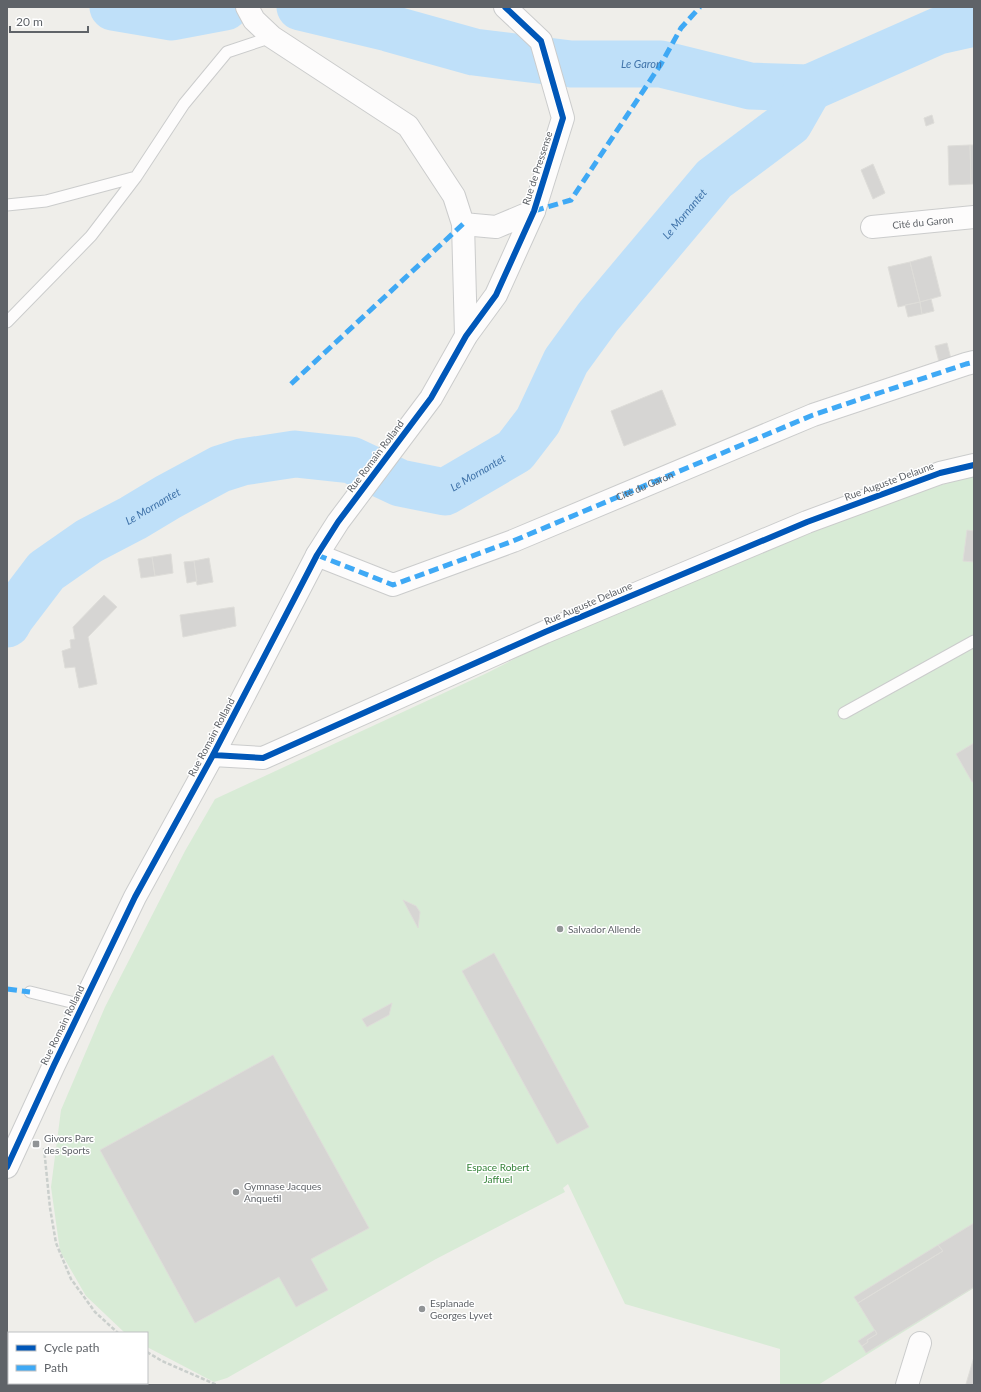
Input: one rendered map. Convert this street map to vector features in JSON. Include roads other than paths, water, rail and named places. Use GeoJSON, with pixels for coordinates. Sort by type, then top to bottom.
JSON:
{"type":"FeatureCollection","features":[{"type":"Feature","properties":{"kind":"street"},"geometry":{"type":"LineString","coordinates":[[247,7],[254,20],[272,37],[408,126],[454,196],[463,224],[466,336]]}},
{"type":"Feature","properties":{"kind":"street","name":"Rue de Pressense"},"geometry":{"type":"LineString","coordinates":[[466,336],[496,296],[534,211],[563,118],[541,42],[505,7]]}},
{"type":"Feature","properties":{"kind":"street"},"geometry":{"type":"LineString","coordinates":[[463,224],[496,227],[534,211]]}},
{"type":"Feature","properties":{"kind":"street","name":"Cité du Garon"},"geometry":{"type":"LineString","coordinates":[[872,227],[974,217]]}},
{"type":"Feature","properties":{"kind":"street","name":"Rue Romain Rolland"},"geometry":{"type":"LineString","coordinates":[[7,1167],[135,897],[213,755],[317,555],[338,522],[431,398],[466,336]]}},
{"type":"Feature","properties":{"kind":"street","name":"Cité du Garon"},"geometry":{"type":"LineString","coordinates":[[317,555],[393,585],[513,541],[813,415],[974,362]]}},
{"type":"Feature","properties":{"kind":"street","name":"Rue Auguste Delaune"},"geometry":{"type":"LineString","coordinates":[[213,755],[263,758],[545,632],[807,522],[940,473],[974,465]]}},
{"type":"Feature","properties":{"kind":"street"},"geometry":{"type":"LineString","coordinates":[[907,1385],[920,1343]]}},
{"type":"Feature","properties":{"kind":"lane"},"geometry":{"type":"LineString","coordinates":[[7,322],[91,236],[136,177],[184,104],[227,52],[272,37]]}},
{"type":"Feature","properties":{"kind":"lane"},"geometry":{"type":"LineString","coordinates":[[7,205],[46,201],[136,177]]}},
{"type":"Feature","properties":{"kind":"lane"},"geometry":{"type":"LineString","coordinates":[[844,713],[974,640]]}},
{"type":"Feature","properties":{"kind":"lane"},"geometry":{"type":"LineString","coordinates":[[30,992],[83,1005]]}},
{"type":"Feature","properties":{"kind":"waterway","name":"Le Garon"},"geometry":{"type":"LineString","coordinates":[[113,7],[172,17],[225,7]]}},
{"type":"Feature","properties":{"kind":"waterway","name":"Le Garon"},"geometry":{"type":"LineString","coordinates":[[300,7],[388,28],[474,52],[571,64],[661,64],[750,86],[809,88],[938,31],[974,23]]}},
{"type":"Feature","properties":{"kind":"waterway","name":"Le Mornantet"},"geometry":{"type":"LineString","coordinates":[[7,624],[46,571],[89,541],[220,469],[242,462],[295,454],[351,460],[400,483],[445,492],[515,451],[538,421],[566,361],[598,317],[714,179],[789,123],[809,88]]}},
{"type":"Feature","properties":{"kind":"place","name":"Salvador Allende"},"geometry":{"type":"Point","coordinates":[560,929]}},
{"type":"Feature","properties":{"kind":"place","name":"Givors Parc des Sports"},"geometry":{"type":"Point","coordinates":[36,1144]}},
{"type":"Feature","properties":{"kind":"place","name":"Gymnase Jacques Anquetil"},"geometry":{"type":"Point","coordinates":[236,1192]}},
{"type":"Feature","properties":{"kind":"place","name":"Esplanade Georges Lyvet"},"geometry":{"type":"Point","coordinates":[422,1309]}},
{"type":"Feature","properties":{"kind":"park label","name":"Espace Robert Jaffuel"},"geometry":{"type":"Point","coordinates":[498,1172]}}]}
